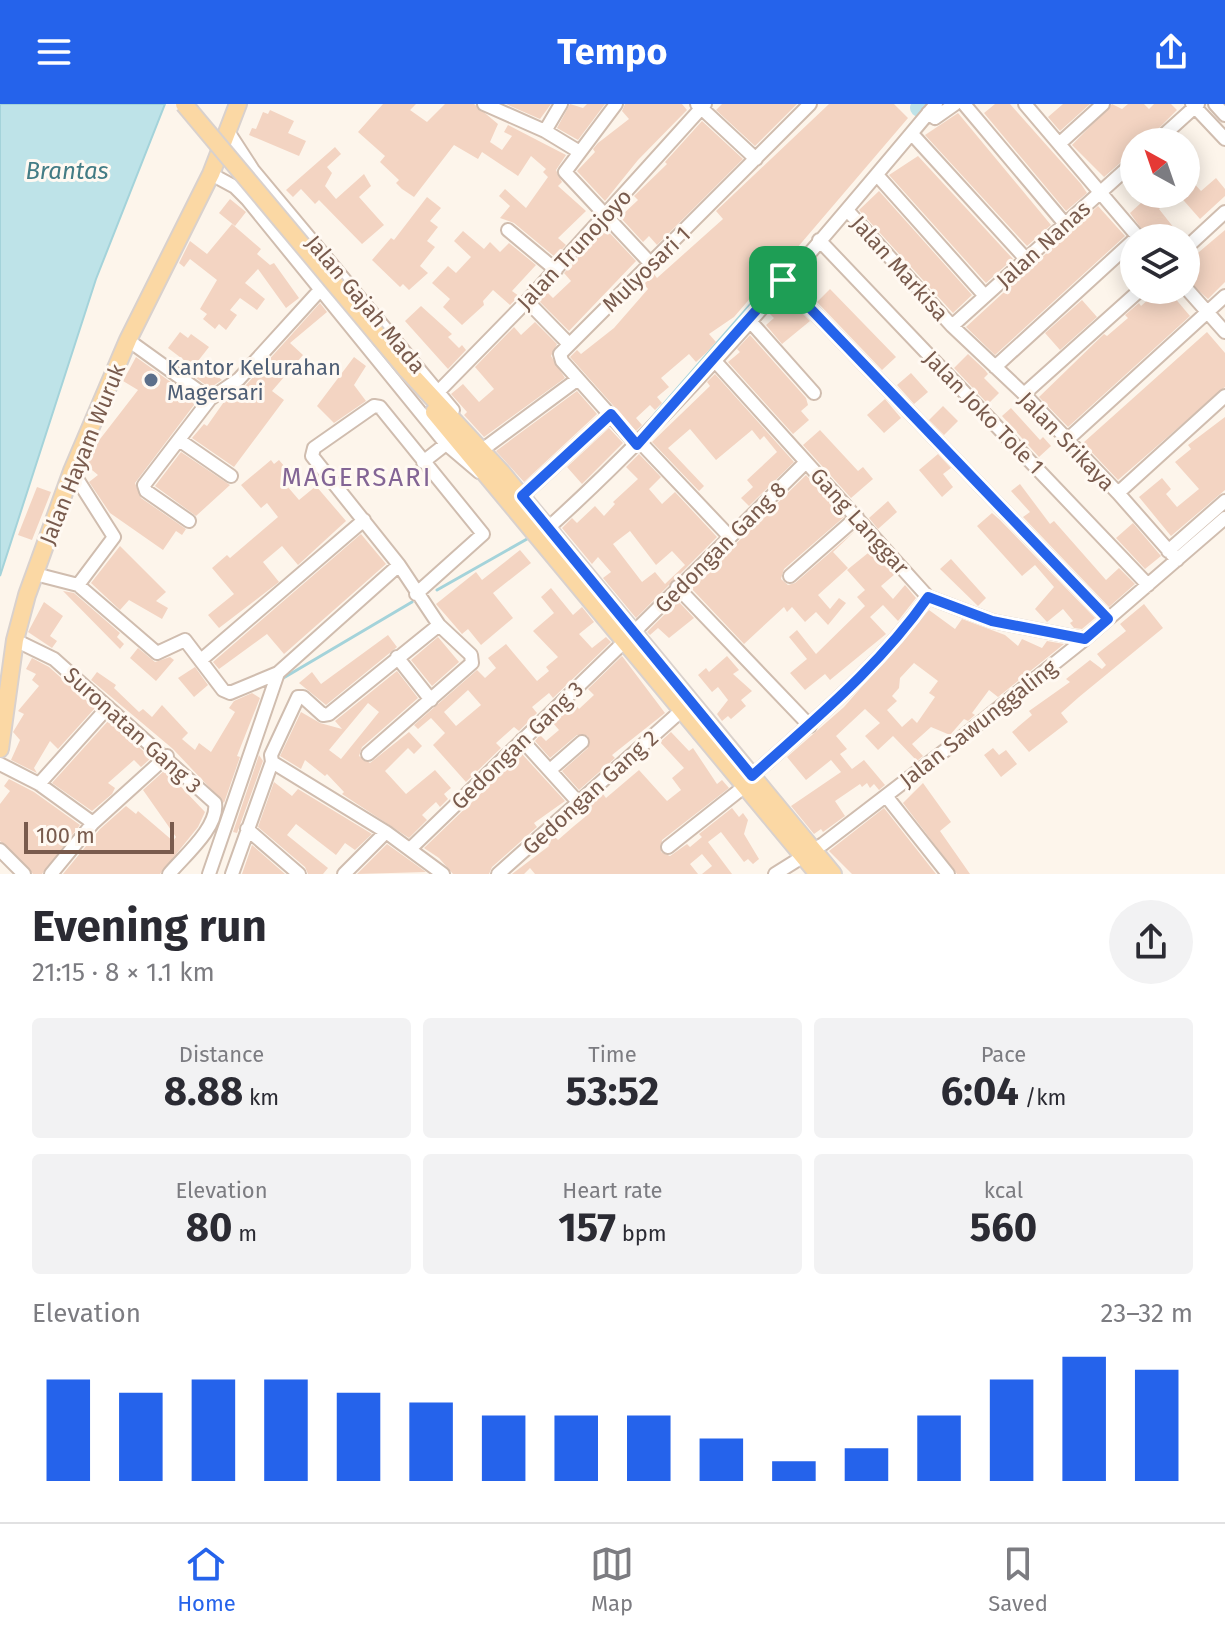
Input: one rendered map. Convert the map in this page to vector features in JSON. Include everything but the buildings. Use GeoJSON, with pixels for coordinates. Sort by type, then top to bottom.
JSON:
{"type":"FeatureCollection","features":[{"type":"Feature","properties":{"kind":"main road","name":"Jalan Gajah Mada"},"geometry":{"type":"LineString","coordinates":[[184,104],[420,386],[435,397],[746,783]]}},
{"type":"Feature","properties":{"kind":"main road","name":"Jalan Hayam Wuruk"},"geometry":{"type":"LineString","coordinates":[[0,749],[15,640],[72,471],[128,340],[211,174],[238,104]]}},
{"type":"Feature","properties":{"kind":"main road","name":"Jalan Gajah Mada"},"geometry":{"type":"LineString","coordinates":[[497,477],[522,496],[548,528],[682,710],[807,852],[833,874]]}},
{"type":"Feature","properties":{"kind":"main road","name":"Jalan Gajah Mada"},"geometry":{"type":"LineString","coordinates":[[807,852],[818,874]]}},
{"type":"Feature","properties":{"kind":"street"},"geometry":{"type":"LineString","coordinates":[[484,104],[506,109],[578,151]]}},
{"type":"Feature","properties":{"kind":"street"},"geometry":{"type":"LineString","coordinates":[[545,131],[561,104]]}},
{"type":"Feature","properties":{"kind":"street"},"geometry":{"type":"LineString","coordinates":[[616,104],[578,151],[566,174],[652,265]]}},
{"type":"Feature","properties":{"kind":"street","name":"Mulyosari 1"},"geometry":{"type":"LineString","coordinates":[[569,344],[652,265],[810,104]]}},
{"type":"Feature","properties":{"kind":"street"},"geometry":{"type":"LineString","coordinates":[[548,528],[714,360],[912,134],[927,107],[935,118],[955,104]]}},
{"type":"Feature","properties":{"kind":"street"},"geometry":{"type":"LineString","coordinates":[[964,104],[1065,224]]}},
{"type":"Feature","properties":{"kind":"street"},"geometry":{"type":"LineString","coordinates":[[1025,104],[1125,224]]}},
{"type":"Feature","properties":{"kind":"street"},"geometry":{"type":"LineString","coordinates":[[1059,144],[1103,104]]}},
{"type":"Feature","properties":{"kind":"street"},"geometry":{"type":"LineString","coordinates":[[1215,104],[1225,115]]}},
{"type":"Feature","properties":{"kind":"street"},"geometry":{"type":"LineString","coordinates":[[701,105],[756,159]]}},
{"type":"Feature","properties":{"kind":"street","name":"Jalan Trunojoyo"},"geometry":{"type":"LineString","coordinates":[[439,391],[607,215],[701,105]]}},
{"type":"Feature","properties":{"kind":"street"},"geometry":{"type":"LineString","coordinates":[[1171,128],[1195,105],[1225,139]]}},
{"type":"Feature","properties":{"kind":"street","name":"Jalan Gajah Mada"},"geometry":{"type":"LineString","coordinates":[[229,133],[263,182],[439,391],[482,450],[497,477]]}},
{"type":"Feature","properties":{"kind":"street"},"geometry":{"type":"LineString","coordinates":[[912,134],[1026,259]]}},
{"type":"Feature","properties":{"kind":"street","name":"Jalan Gajah Mada"},"geometry":{"type":"LineString","coordinates":[[211,174],[235,187],[247,199],[460,460],[497,477]]}},
{"type":"Feature","properties":{"kind":"street","name":"Jalan Nanas"},"geometry":{"type":"LineString","coordinates":[[952,326],[1120,174]]}},
{"type":"Feature","properties":{"kind":"street"},"geometry":{"type":"LineString","coordinates":[[877,175],[985,296]]}},
{"type":"Feature","properties":{"kind":"street"},"geometry":{"type":"LineString","coordinates":[[247,199],[263,182]]}},
{"type":"Feature","properties":{"kind":"street"},"geometry":{"type":"LineString","coordinates":[[267,224],[264,210],[272,202],[285,207]]}},
{"type":"Feature","properties":{"kind":"street","name":"Jalan Markisa"},"geometry":{"type":"LineString","coordinates":[[847,210],[952,326]]}},
{"type":"Feature","properties":{"kind":"street"},"geometry":{"type":"LineString","coordinates":[[1200,235],[1225,212]]}},
{"type":"Feature","properties":{"kind":"street"},"geometry":{"type":"LineString","coordinates":[[508,230],[556,270]]}},
{"type":"Feature","properties":{"kind":"street","name":"Jalan Joko Tole 1"},"geometry":{"type":"LineString","coordinates":[[819,240],[1148,585]]}},
{"type":"Feature","properties":{"kind":"street"},"geometry":{"type":"LineString","coordinates":[[995,367],[1120,253]]}},
{"type":"Feature","properties":{"kind":"street"},"geometry":{"type":"LineString","coordinates":[[783,280],[1108,619]]}},
{"type":"Feature","properties":{"kind":"street"},"geometry":{"type":"LineString","coordinates":[[189,521],[143,487],[210,399],[239,379],[320,290]]}},
{"type":"Feature","properties":{"kind":"street"},"geometry":{"type":"LineString","coordinates":[[1067,440],[1225,296]]}},
{"type":"Feature","properties":{"kind":"street"},"geometry":{"type":"LineString","coordinates":[[527,301],[569,344],[559,357],[636,442],[729,536]]}},
{"type":"Feature","properties":{"kind":"street"},"geometry":{"type":"LineString","coordinates":[[1200,303],[1225,332]]}},
{"type":"Feature","properties":{"kind":"street"},"geometry":{"type":"LineString","coordinates":[[1024,394],[1124,304]]}},
{"type":"Feature","properties":{"kind":"street"},"geometry":{"type":"LineString","coordinates":[[749,320],[814,393]]}},
{"type":"Feature","properties":{"kind":"street","name":"Jalan Srikaya"},"geometry":{"type":"LineString","coordinates":[[952,326],[1024,394],[1118,493],[1172,556]]}},
{"type":"Feature","properties":{"kind":"street"},"geometry":{"type":"LineString","coordinates":[[128,340],[210,399]]}},
{"type":"Feature","properties":{"kind":"street","name":"Gang Langgar"},"geometry":{"type":"LineString","coordinates":[[714,360],[928,597],[992,621],[1085,639]]}},
{"type":"Feature","properties":{"kind":"street"},"geometry":{"type":"LineString","coordinates":[[482,450],[578,379]]}},
{"type":"Feature","properties":{"kind":"street"},"geometry":{"type":"LineString","coordinates":[[1118,493],[1225,396]]}},
{"type":"Feature","properties":{"kind":"street"},"geometry":{"type":"LineString","coordinates":[[368,754],[472,663],[471,655],[439,625],[416,594],[399,565],[314,461],[314,448],[377,406],[483,534],[416,594]]}},
{"type":"Feature","properties":{"kind":"street"},"geometry":{"type":"LineString","coordinates":[[522,496],[611,414]]}},
{"type":"Feature","properties":{"kind":"street"},"geometry":{"type":"LineString","coordinates":[[179,440],[231,476]]}},
{"type":"Feature","properties":{"kind":"street"},"geometry":{"type":"LineString","coordinates":[[423,462],[446,444]]}},
{"type":"Feature","properties":{"kind":"street","name":"Gedongan Gang 8"},"geometry":{"type":"LineString","coordinates":[[629,637],[806,462]]}},
{"type":"Feature","properties":{"kind":"street"},"geometry":{"type":"LineString","coordinates":[[72,471],[114,537],[78,585]]}},
{"type":"Feature","properties":{"kind":"street"},"geometry":{"type":"LineString","coordinates":[[1172,556],[1225,501]]}},
{"type":"Feature","properties":{"kind":"street"},"geometry":{"type":"LineString","coordinates":[[790,576],[857,517]]}},
{"type":"Feature","properties":{"kind":"street"},"geometry":{"type":"LineString","coordinates":[[1172,556],[1225,518]]}},
{"type":"Feature","properties":{"kind":"street"},"geometry":{"type":"LineString","coordinates":[[201,660],[364,520]]}},
{"type":"Feature","properties":{"kind":"street","name":"Jalan Sawunggaling"},"geometry":{"type":"LineString","coordinates":[[775,874],[886,796],[1085,639],[1148,585],[1172,556]]}},
{"type":"Feature","properties":{"kind":"street"},"geometry":{"type":"LineString","coordinates":[[35,574],[78,585],[157,653],[185,640],[223,690],[230,693],[278,673],[399,565]]}},
{"type":"Feature","properties":{"kind":"street"},"geometry":{"type":"LineString","coordinates":[[677,587],[810,726]]}},
{"type":"Feature","properties":{"kind":"street"},"geometry":{"type":"LineString","coordinates":[[668,847],[810,726],[894,643],[928,597]]}},
{"type":"Feature","properties":{"kind":"street"},"geometry":{"type":"LineString","coordinates":[[232,874],[272,759],[299,696],[327,715],[439,625]]}},
{"type":"Feature","properties":{"kind":"street","name":"Gedongan Gang 3"},"geometry":{"type":"LineString","coordinates":[[410,849],[629,637]]}},
{"type":"Feature","properties":{"kind":"street","name":"Suronatan Gang 3"},"geometry":{"type":"LineString","coordinates":[[15,640],[54,659],[167,756],[215,803],[216,809],[209,825],[169,874]]}},
{"type":"Feature","properties":{"kind":"street"},"geometry":{"type":"LineString","coordinates":[[397,657],[431,700]]}},
{"type":"Feature","properties":{"kind":"street"},"geometry":{"type":"LineString","coordinates":[[209,874],[278,673]]}},
{"type":"Feature","properties":{"kind":"street"},"geometry":{"type":"LineString","coordinates":[[39,784],[108,707]]}},
{"type":"Feature","properties":{"kind":"street","name":"Gedongan Gang 2"},"geometry":{"type":"LineString","coordinates":[[498,874],[682,710]]}},
{"type":"Feature","properties":{"kind":"street"},"geometry":{"type":"LineString","coordinates":[[255,738],[272,759],[386,832],[443,874]]}},
{"type":"Feature","properties":{"kind":"street"},"geometry":{"type":"LineString","coordinates":[[522,740],[579,803]]}},
{"type":"Feature","properties":{"kind":"street"},"geometry":{"type":"LineString","coordinates":[[550,770],[582,742]]}},
{"type":"Feature","properties":{"kind":"street"},"geometry":{"type":"LineString","coordinates":[[51,874],[93,823],[167,756]]}},
{"type":"Feature","properties":{"kind":"street"},"geometry":{"type":"LineString","coordinates":[[0,764],[39,784],[93,823]]}},
{"type":"Feature","properties":{"kind":"street"},"geometry":{"type":"LineString","coordinates":[[886,796],[948,874]]}},
{"type":"Feature","properties":{"kind":"street"},"geometry":{"type":"LineString","coordinates":[[247,829],[299,874]]}},
{"type":"Feature","properties":{"kind":"street"},"geometry":{"type":"LineString","coordinates":[[344,874],[386,832]]}},
{"type":"Feature","properties":{"kind":"street"},"geometry":{"type":"LineString","coordinates":[[0,850],[24,874]]}},
{"type":"Feature","properties":{"kind":"water","name":"Brantas"},"geometry":{"type":"Polygon","coordinates":[[[0,104],[165,104],[96,279],[0,576],[0,104]]]}},
{"type":"Feature","properties":{"kind":"waterway"},"geometry":{"type":"LineString","coordinates":[[919,108],[923,104]]}},
{"type":"Feature","properties":{"kind":"waterway"},"geometry":{"type":"LineString","coordinates":[[643,428],[797,251]]}},
{"type":"Feature","properties":{"kind":"waterway"},"geometry":{"type":"LineString","coordinates":[[437,590],[527,539]]}},
{"type":"Feature","properties":{"kind":"waterway"},"geometry":{"type":"LineString","coordinates":[[280,680],[412,602]]}},
{"type":"Feature","properties":{"kind":"place","name":"Kantor Kelurahan Magersari"},"geometry":{"type":"Point","coordinates":[151,380]}},
{"type":"Feature","properties":{"kind":"district","name":"MAGERSARI"},"geometry":{"type":"Point","coordinates":[357,477]}},
{"type":"Feature","properties":{"kind":"route"},"geometry":{"type":"LineString","coordinates":[[783,280],[1108,619],[1085,639],[992,621],[928,597],[900,636],[847,692],[752,776],[522,496],[611,414],[637,445],[783,280]]}}]}
